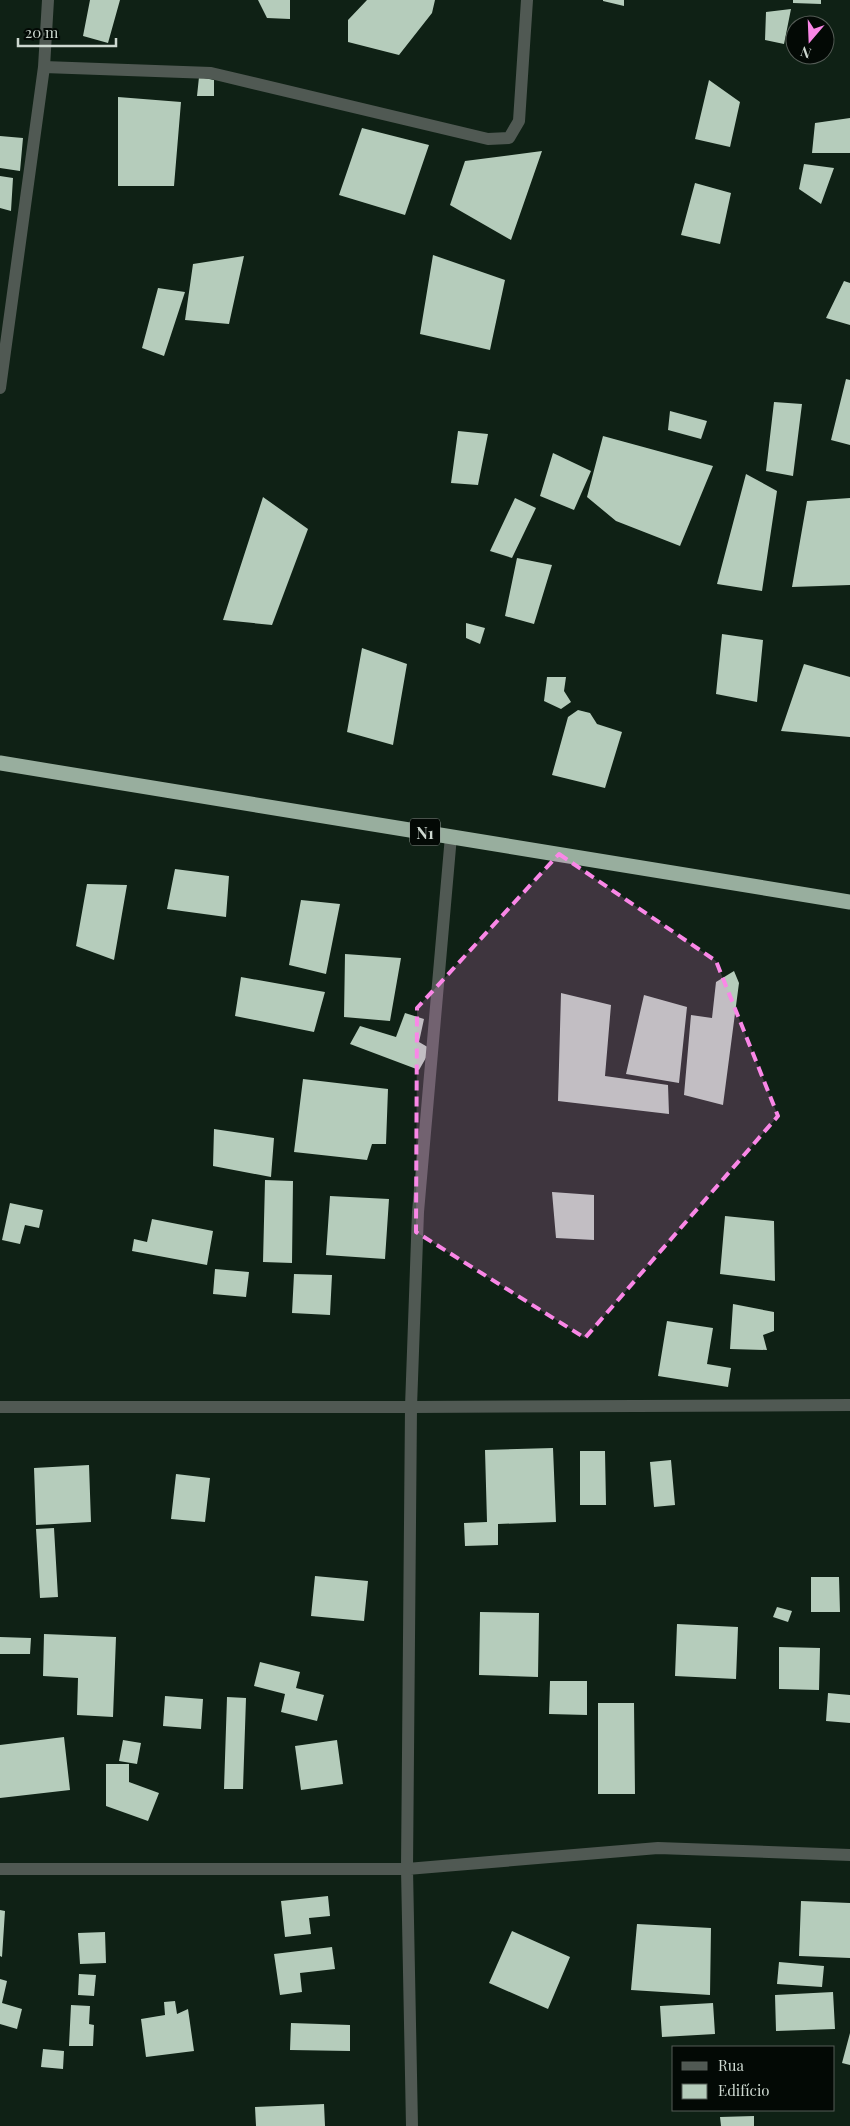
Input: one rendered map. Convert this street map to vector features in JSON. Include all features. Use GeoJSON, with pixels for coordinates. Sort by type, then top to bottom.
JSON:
{"type":"FeatureCollection","features":[{"type":"Feature","properties":{"kind":"highway","name":"N1"},"geometry":{"type":"LineString","coordinates":[[0,763],[850,902]]}},
{"type":"Feature","properties":{"kind":"street"},"geometry":{"type":"LineString","coordinates":[[0,388],[44,66],[48,0]]}},
{"type":"Feature","properties":{"kind":"street"},"geometry":{"type":"LineString","coordinates":[[44,66],[211,73],[488,139],[509,138],[519,121],[527,0]]}},
{"type":"Feature","properties":{"kind":"street"},"geometry":{"type":"LineString","coordinates":[[412,2126],[406,1869],[411,1407],[418,1212],[451,836]]}},
{"type":"Feature","properties":{"kind":"street"},"geometry":{"type":"LineString","coordinates":[[0,1406],[411,1407],[850,1404]]}},
{"type":"Feature","properties":{"kind":"street"},"geometry":{"type":"LineString","coordinates":[[0,1869],[406,1869],[658,1848],[850,1855]]}},
{"type":"Feature","properties":{"kind":"highlighted area"},"geometry":{"type":"Polygon","coordinates":[[[559,854],[716,961],[778,1116],[585,1338],[416,1232],[417,1008],[559,854]]]}},
{"type":"Feature","properties":{"kind":"building"},"geometry":{"type":"Polygon","coordinates":[[[90,0],[120,0],[108,43],[83,36],[90,0]]]}},
{"type":"Feature","properties":{"kind":"building"},"geometry":{"type":"Polygon","coordinates":[[[258,0],[290,0],[290,19],[267,18],[258,0]]]}},
{"type":"Feature","properties":{"kind":"building"},"geometry":{"type":"Polygon","coordinates":[[[367,0],[435,0],[432,13],[399,55],[348,42],[348,20],[367,0]]]}},
{"type":"Feature","properties":{"kind":"building"},"geometry":{"type":"Polygon","coordinates":[[[624,0],[624,6],[603,1],[624,0]]]}},
{"type":"Feature","properties":{"kind":"building"},"geometry":{"type":"Polygon","coordinates":[[[793,0],[821,0],[821,4],[793,3],[793,0]]]}},
{"type":"Feature","properties":{"kind":"building"},"geometry":{"type":"Polygon","coordinates":[[[791,9],[790,15],[785,15],[784,44],[765,40],[766,12],[791,9]]]}},
{"type":"Feature","properties":{"kind":"building"},"geometry":{"type":"Polygon","coordinates":[[[199,77],[214,80],[214,96],[197,96],[199,77]]]}},
{"type":"Feature","properties":{"kind":"building"},"geometry":{"type":"Polygon","coordinates":[[[709,80],[740,102],[730,147],[695,139],[709,80]]]}},
{"type":"Feature","properties":{"kind":"building"},"geometry":{"type":"Polygon","coordinates":[[[118,97],[181,102],[174,186],[118,186],[118,97]]]}},
{"type":"Feature","properties":{"kind":"building"},"geometry":{"type":"Polygon","coordinates":[[[850,118],[850,153],[812,153],[815,123],[850,118]]]}},
{"type":"Feature","properties":{"kind":"building"},"geometry":{"type":"Polygon","coordinates":[[[362,128],[429,145],[405,215],[339,195],[362,128]]]}},
{"type":"Feature","properties":{"kind":"building"},"geometry":{"type":"Polygon","coordinates":[[[0,136],[23,138],[20,171],[0,168],[0,136]]]}},
{"type":"Feature","properties":{"kind":"building"},"geometry":{"type":"Polygon","coordinates":[[[542,151],[511,240],[450,205],[465,161],[542,151]]]}},
{"type":"Feature","properties":{"kind":"building"},"geometry":{"type":"Polygon","coordinates":[[[804,164],[834,168],[821,204],[799,189],[804,164]]]}},
{"type":"Feature","properties":{"kind":"building"},"geometry":{"type":"Polygon","coordinates":[[[0,176],[13,178],[11,211],[0,208],[0,176]]]}},
{"type":"Feature","properties":{"kind":"building"},"geometry":{"type":"Polygon","coordinates":[[[695,183],[731,193],[720,244],[681,235],[695,183]]]}},
{"type":"Feature","properties":{"kind":"building"},"geometry":{"type":"Polygon","coordinates":[[[433,255],[505,280],[490,350],[420,334],[433,255]]]}},
{"type":"Feature","properties":{"kind":"building"},"geometry":{"type":"Polygon","coordinates":[[[244,256],[229,324],[185,320],[193,264],[244,256]]]}},
{"type":"Feature","properties":{"kind":"building"},"geometry":{"type":"Polygon","coordinates":[[[844,281],[850,283],[850,325],[826,318],[844,281]]]}},
{"type":"Feature","properties":{"kind":"building"},"geometry":{"type":"Polygon","coordinates":[[[158,288],[185,292],[164,356],[142,348],[158,288]]]}},
{"type":"Feature","properties":{"kind":"building"},"geometry":{"type":"Polygon","coordinates":[[[846,379],[850,380],[850,445],[831,440],[846,379]]]}},
{"type":"Feature","properties":{"kind":"building"},"geometry":{"type":"Polygon","coordinates":[[[774,402],[802,404],[793,476],[766,471],[774,402]]]}},
{"type":"Feature","properties":{"kind":"building"},"geometry":{"type":"Polygon","coordinates":[[[670,411],[707,421],[701,439],[668,430],[670,411]]]}},
{"type":"Feature","properties":{"kind":"building"},"geometry":{"type":"Polygon","coordinates":[[[458,431],[488,434],[478,485],[451,483],[458,431]]]}},
{"type":"Feature","properties":{"kind":"building"},"geometry":{"type":"Polygon","coordinates":[[[603,436],[713,466],[680,546],[616,521],[587,497],[603,436]]]}},
{"type":"Feature","properties":{"kind":"building"},"geometry":{"type":"Polygon","coordinates":[[[553,453],[591,471],[574,510],[540,496],[553,453]]]}},
{"type":"Feature","properties":{"kind":"building"},"geometry":{"type":"Polygon","coordinates":[[[746,474],[777,491],[762,591],[717,584],[746,474]]]}},
{"type":"Feature","properties":{"kind":"building"},"geometry":{"type":"Polygon","coordinates":[[[263,497],[308,529],[272,625],[223,620],[263,497]]]}},
{"type":"Feature","properties":{"kind":"building"},"geometry":{"type":"Polygon","coordinates":[[[515,498],[536,508],[512,558],[490,551],[515,498]]]}},
{"type":"Feature","properties":{"kind":"building"},"geometry":{"type":"Polygon","coordinates":[[[850,498],[850,585],[792,587],[807,501],[850,498]]]}},
{"type":"Feature","properties":{"kind":"building"},"geometry":{"type":"Polygon","coordinates":[[[517,558],[552,565],[534,624],[505,616],[517,558]]]}},
{"type":"Feature","properties":{"kind":"building"},"geometry":{"type":"Polygon","coordinates":[[[466,623],[485,628],[480,644],[466,638],[466,623]]]}},
{"type":"Feature","properties":{"kind":"building"},"geometry":{"type":"Polygon","coordinates":[[[722,634],[763,640],[757,702],[716,694],[722,634]]]}},
{"type":"Feature","properties":{"kind":"building"},"geometry":{"type":"Polygon","coordinates":[[[362,648],[407,664],[393,745],[347,732],[362,648]]]}},
{"type":"Feature","properties":{"kind":"building"},"geometry":{"type":"Polygon","coordinates":[[[804,664],[850,677],[850,737],[781,731],[804,664]]]}},
{"type":"Feature","properties":{"kind":"building"},"geometry":{"type":"Polygon","coordinates":[[[547,677],[566,677],[564,691],[571,702],[561,709],[544,701],[547,677]]]}},
{"type":"Feature","properties":{"kind":"building"},"geometry":{"type":"Polygon","coordinates":[[[578,710],[590,713],[597,724],[622,732],[605,788],[552,775],[568,717],[578,710]]]}},
{"type":"Feature","properties":{"kind":"building"},"geometry":{"type":"Polygon","coordinates":[[[175,869],[229,876],[226,917],[167,909],[175,869]]]}},
{"type":"Feature","properties":{"kind":"building"},"geometry":{"type":"Polygon","coordinates":[[[87,884],[127,885],[114,960],[76,946],[87,884]]]}},
{"type":"Feature","properties":{"kind":"building"},"geometry":{"type":"Polygon","coordinates":[[[301,900],[340,904],[326,974],[289,965],[301,900]]]}},
{"type":"Feature","properties":{"kind":"building"},"geometry":{"type":"Polygon","coordinates":[[[345,954],[401,958],[390,1021],[344,1017],[345,954]]]}},
{"type":"Feature","properties":{"kind":"building"},"geometry":{"type":"Polygon","coordinates":[[[734,971],[739,983],[723,1105],[684,1095],[691,1015],[712,1018],[716,982],[734,971]]]}},
{"type":"Feature","properties":{"kind":"building"},"geometry":{"type":"Polygon","coordinates":[[[241,977],[325,992],[314,1032],[235,1016],[241,977]]]}},
{"type":"Feature","properties":{"kind":"building"},"geometry":{"type":"Polygon","coordinates":[[[561,993],[611,1005],[605,1076],[668,1085],[669,1114],[558,1101],[561,993]]]}},
{"type":"Feature","properties":{"kind":"building"},"geometry":{"type":"Polygon","coordinates":[[[644,995],[687,1007],[679,1083],[626,1074],[644,995]]]}},
{"type":"Feature","properties":{"kind":"building"},"geometry":{"type":"Polygon","coordinates":[[[405,1013],[424,1019],[419,1042],[431,1049],[419,1070],[350,1044],[360,1026],[396,1037],[405,1013]]]}},
{"type":"Feature","properties":{"kind":"building"},"geometry":{"type":"Polygon","coordinates":[[[303,1079],[388,1089],[386,1144],[372,1144],[367,1160],[294,1152],[303,1079]]]}},
{"type":"Feature","properties":{"kind":"building"},"geometry":{"type":"Polygon","coordinates":[[[214,1129],[274,1138],[271,1177],[213,1166],[214,1129]]]}},
{"type":"Feature","properties":{"kind":"building"},"geometry":{"type":"Polygon","coordinates":[[[265,1180],[293,1181],[292,1263],[263,1262],[265,1180]]]}},
{"type":"Feature","properties":{"kind":"building"},"geometry":{"type":"Polygon","coordinates":[[[552,1192],[594,1195],[594,1240],[556,1238],[552,1192]]]}},
{"type":"Feature","properties":{"kind":"building"},"geometry":{"type":"Polygon","coordinates":[[[330,1196],[389,1199],[385,1259],[326,1255],[330,1196]]]}},
{"type":"Feature","properties":{"kind":"building"},"geometry":{"type":"Polygon","coordinates":[[[10,1203],[43,1210],[39,1228],[25,1225],[20,1244],[2,1240],[10,1203]]]}},
{"type":"Feature","properties":{"kind":"building"},"geometry":{"type":"Polygon","coordinates":[[[725,1216],[774,1221],[775,1281],[720,1274],[725,1216]]]}},
{"type":"Feature","properties":{"kind":"building"},"geometry":{"type":"Polygon","coordinates":[[[152,1219],[213,1231],[207,1265],[132,1251],[134,1239],[147,1242],[152,1219]]]}},
{"type":"Feature","properties":{"kind":"building"},"geometry":{"type":"Polygon","coordinates":[[[215,1269],[249,1272],[246,1297],[213,1294],[215,1269]]]}},
{"type":"Feature","properties":{"kind":"building"},"geometry":{"type":"Polygon","coordinates":[[[294,1274],[332,1275],[330,1315],[292,1313],[294,1274]]]}},
{"type":"Feature","properties":{"kind":"building"},"geometry":{"type":"Polygon","coordinates":[[[733,1304],[774,1312],[774,1331],[763,1335],[767,1350],[730,1349],[733,1304]]]}},
{"type":"Feature","properties":{"kind":"building"},"geometry":{"type":"Polygon","coordinates":[[[667,1321],[713,1328],[707,1364],[731,1368],[728,1387],[658,1376],[667,1321]]]}},
{"type":"Feature","properties":{"kind":"building"},"geometry":{"type":"Polygon","coordinates":[[[553,1448],[556,1522],[498,1524],[498,1545],[465,1546],[464,1523],[487,1522],[485,1450],[553,1448]]]}},
{"type":"Feature","properties":{"kind":"building"},"geometry":{"type":"Polygon","coordinates":[[[580,1451],[605,1451],[606,1505],[580,1505],[580,1451]]]}},
{"type":"Feature","properties":{"kind":"building"},"geometry":{"type":"Polygon","coordinates":[[[671,1460],[675,1505],[654,1507],[650,1462],[671,1460]]]}},
{"type":"Feature","properties":{"kind":"building"},"geometry":{"type":"Polygon","coordinates":[[[89,1465],[91,1522],[36,1525],[34,1468],[89,1465]]]}},
{"type":"Feature","properties":{"kind":"building"},"geometry":{"type":"Polygon","coordinates":[[[176,1474],[210,1478],[205,1522],[171,1519],[176,1474]]]}},
{"type":"Feature","properties":{"kind":"building"},"geometry":{"type":"Polygon","coordinates":[[[54,1528],[58,1597],[40,1598],[36,1529],[54,1528]]]}},
{"type":"Feature","properties":{"kind":"building"},"geometry":{"type":"Polygon","coordinates":[[[315,1576],[368,1581],[364,1621],[311,1616],[315,1576]]]}},
{"type":"Feature","properties":{"kind":"building"},"geometry":{"type":"Polygon","coordinates":[[[811,1577],[839,1577],[840,1612],[811,1612],[811,1577]]]}},
{"type":"Feature","properties":{"kind":"building"},"geometry":{"type":"Polygon","coordinates":[[[777,1607],[792,1611],[788,1622],[773,1617],[777,1607]]]}},
{"type":"Feature","properties":{"kind":"building"},"geometry":{"type":"Polygon","coordinates":[[[480,1612],[539,1613],[538,1677],[479,1675],[480,1612]]]}},
{"type":"Feature","properties":{"kind":"building"},"geometry":{"type":"Polygon","coordinates":[[[677,1624],[738,1627],[736,1679],[675,1676],[677,1624]]]}},
{"type":"Feature","properties":{"kind":"building"},"geometry":{"type":"Polygon","coordinates":[[[44,1634],[116,1637],[113,1717],[77,1715],[78,1678],[43,1676],[44,1634]]]}},
{"type":"Feature","properties":{"kind":"building"},"geometry":{"type":"Polygon","coordinates":[[[0,1637],[31,1638],[30,1654],[0,1654],[0,1637]]]}},
{"type":"Feature","properties":{"kind":"building"},"geometry":{"type":"Polygon","coordinates":[[[779,1647],[820,1648],[819,1690],[779,1689],[779,1647]]]}},
{"type":"Feature","properties":{"kind":"building"},"geometry":{"type":"Polygon","coordinates":[[[260,1662],[300,1672],[296,1688],[324,1695],[317,1721],[281,1712],[285,1694],[254,1686],[260,1662]]]}},
{"type":"Feature","properties":{"kind":"building"},"geometry":{"type":"Polygon","coordinates":[[[550,1681],[587,1681],[587,1715],[549,1714],[550,1681]]]}},
{"type":"Feature","properties":{"kind":"building"},"geometry":{"type":"Polygon","coordinates":[[[828,1693],[850,1695],[850,1723],[826,1721],[828,1693]]]}},
{"type":"Feature","properties":{"kind":"building"},"geometry":{"type":"Polygon","coordinates":[[[165,1696],[203,1699],[201,1729],[163,1726],[165,1696]]]}},
{"type":"Feature","properties":{"kind":"building"},"geometry":{"type":"Polygon","coordinates":[[[227,1697],[246,1698],[243,1789],[224,1789],[227,1697]]]}},
{"type":"Feature","properties":{"kind":"building"},"geometry":{"type":"Polygon","coordinates":[[[598,1703],[634,1703],[635,1794],[598,1794],[598,1703]]]}},
{"type":"Feature","properties":{"kind":"building"},"geometry":{"type":"Polygon","coordinates":[[[64,1737],[70,1790],[0,1798],[0,1745],[64,1737]]]}},
{"type":"Feature","properties":{"kind":"building"},"geometry":{"type":"Polygon","coordinates":[[[123,1740],[141,1743],[137,1764],[119,1761],[123,1740]]]}},
{"type":"Feature","properties":{"kind":"building"},"geometry":{"type":"Polygon","coordinates":[[[337,1740],[343,1784],[301,1790],[295,1746],[337,1740]]]}},
{"type":"Feature","properties":{"kind":"building"},"geometry":{"type":"Polygon","coordinates":[[[106,1764],[129,1764],[129,1782],[159,1793],[148,1821],[106,1806],[106,1764]]]}},
{"type":"Feature","properties":{"kind":"building"},"geometry":{"type":"Polygon","coordinates":[[[328,1896],[330,1916],[309,1918],[311,1934],[285,1937],[281,1901],[328,1896]]]}},
{"type":"Feature","properties":{"kind":"building"},"geometry":{"type":"Polygon","coordinates":[[[801,1901],[850,1903],[850,1958],[799,1956],[801,1901]]]}},
{"type":"Feature","properties":{"kind":"building"},"geometry":{"type":"Polygon","coordinates":[[[0,1910],[5,1911],[2,1957],[0,1956],[0,1910]]]}},
{"type":"Feature","properties":{"kind":"building"},"geometry":{"type":"Polygon","coordinates":[[[637,1924],[711,1928],[710,1995],[631,1990],[637,1924]]]}},
{"type":"Feature","properties":{"kind":"building"},"geometry":{"type":"Polygon","coordinates":[[[512,1931],[570,1957],[548,2009],[489,1983],[512,1931]]]}},
{"type":"Feature","properties":{"kind":"building"},"geometry":{"type":"Polygon","coordinates":[[[105,1932],[106,1963],[80,1964],[78,1933],[105,1932]]]}},
{"type":"Feature","properties":{"kind":"building"},"geometry":{"type":"Polygon","coordinates":[[[332,1947],[335,1969],[300,1973],[302,1992],[280,1995],[274,1954],[332,1947]]]}},
{"type":"Feature","properties":{"kind":"building"},"geometry":{"type":"Polygon","coordinates":[[[779,1962],[824,1966],[822,1987],[777,1984],[779,1962]]]}},
{"type":"Feature","properties":{"kind":"building"},"geometry":{"type":"Polygon","coordinates":[[[79,1974],[96,1975],[94,1996],[78,1995],[79,1974]]]}},
{"type":"Feature","properties":{"kind":"building"},"geometry":{"type":"Polygon","coordinates":[[[0,1979],[7,1981],[2,2003],[22,2009],[17,2029],[0,2024],[0,1979]]]}},
{"type":"Feature","properties":{"kind":"building"},"geometry":{"type":"Polygon","coordinates":[[[833,1992],[835,2029],[776,2031],[775,1995],[833,1992]]]}},
{"type":"Feature","properties":{"kind":"building"},"geometry":{"type":"Polygon","coordinates":[[[175,2001],[177,2014],[188,2009],[194,2051],[146,2057],[141,2019],[165,2015],[164,2002],[175,2001]]]}},
{"type":"Feature","properties":{"kind":"building"},"geometry":{"type":"Polygon","coordinates":[[[713,2003],[715,2034],[662,2037],[660,2006],[713,2003]]]}},
{"type":"Feature","properties":{"kind":"building"},"geometry":{"type":"Polygon","coordinates":[[[71,2005],[90,2006],[89,2024],[94,2025],[93,2046],[69,2046],[71,2005]]]}},
{"type":"Feature","properties":{"kind":"building"},"geometry":{"type":"Polygon","coordinates":[[[291,2023],[350,2025],[350,2051],[290,2050],[291,2023]]]}},
{"type":"Feature","properties":{"kind":"building"},"geometry":{"type":"Polygon","coordinates":[[[850,2033],[850,2065],[842,2063],[850,2033]]]}},
{"type":"Feature","properties":{"kind":"building"},"geometry":{"type":"Polygon","coordinates":[[[43,2049],[64,2051],[63,2069],[41,2067],[43,2049]]]}},
{"type":"Feature","properties":{"kind":"building"},"geometry":{"type":"Polygon","coordinates":[[[324,2104],[325,2126],[256,2126],[255,2107],[324,2104]]]}},
{"type":"Feature","properties":{"kind":"building"},"geometry":{"type":"Polygon","coordinates":[[[754,2116],[754,2126],[721,2126],[720,2117],[754,2116]]]}}]}
